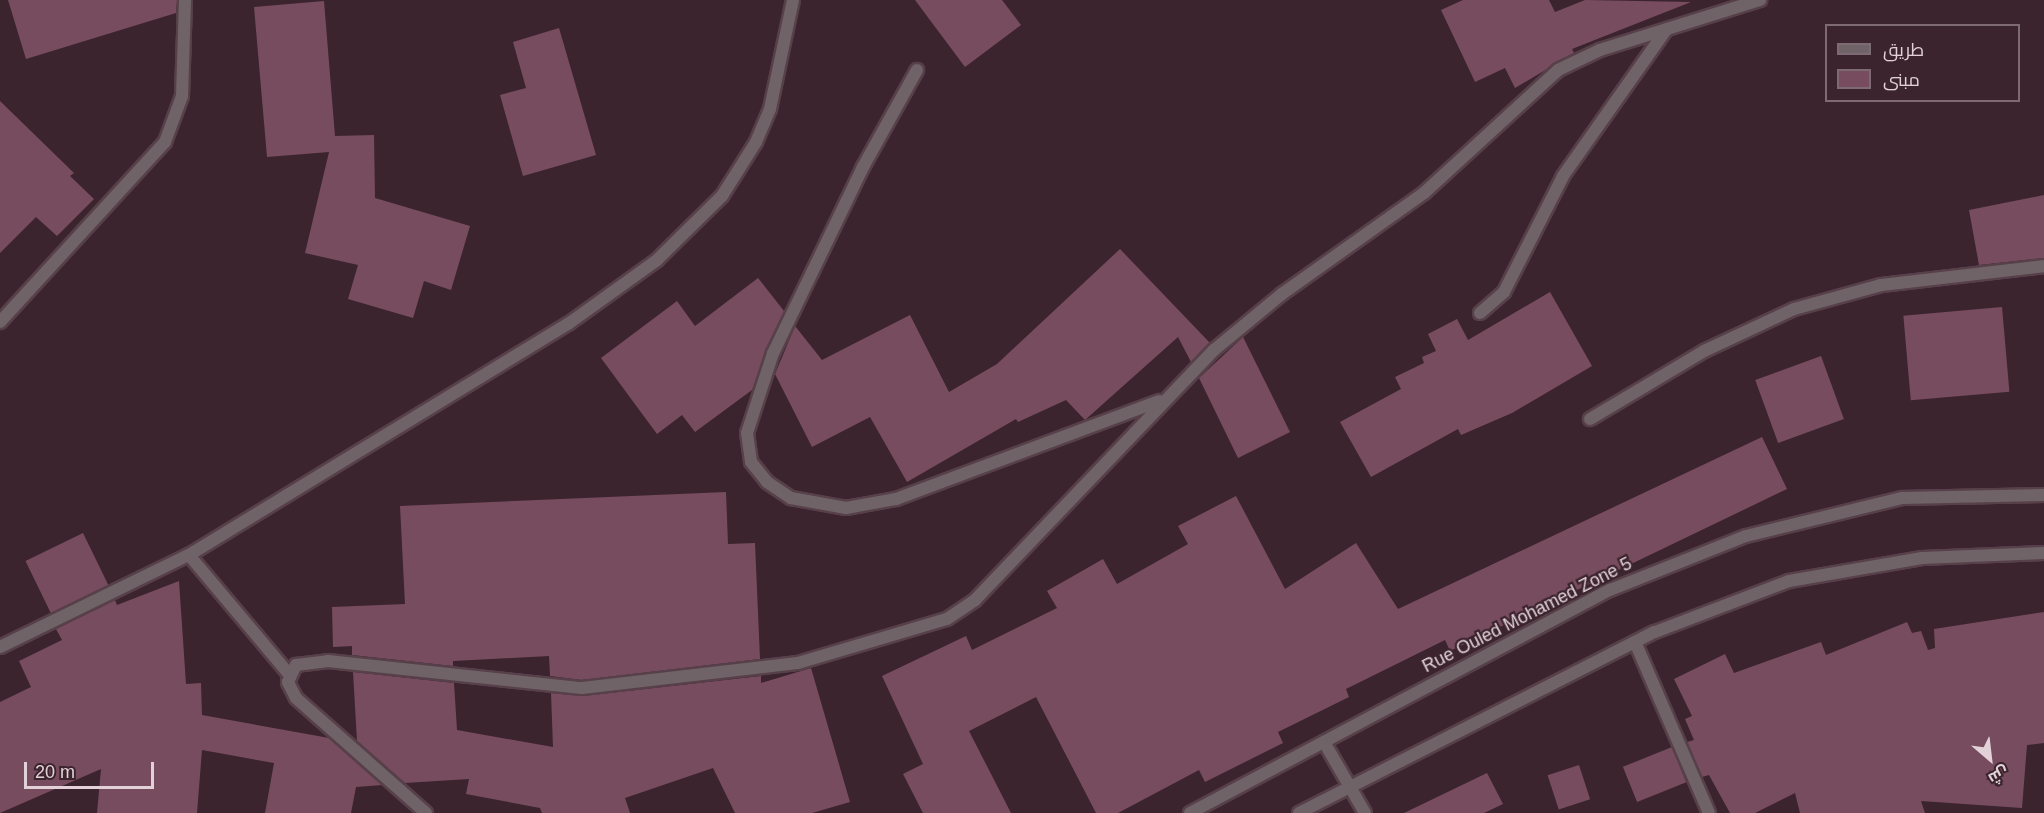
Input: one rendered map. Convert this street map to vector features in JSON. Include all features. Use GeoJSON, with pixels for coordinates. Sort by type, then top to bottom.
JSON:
{"type":"FeatureCollection","features":[{"type":"Feature","properties":{"kind":"street"},"geometry":{"type":"LineString","coordinates":[[0,322],[165,142],[182,96],[184,0]]}},
{"type":"Feature","properties":{"kind":"street"},"geometry":{"type":"LineString","coordinates":[[0,647],[189,555],[568,324],[657,260],[722,196],[756,142],[770,110],[794,0]]}},
{"type":"Feature","properties":{"kind":"street"},"geometry":{"type":"LineString","coordinates":[[288,673],[296,665],[328,661],[582,688],[798,663],[947,619],[975,600],[1163,399],[1282,294],[1424,193],[1558,70],[1600,50],[1760,0]]}},
{"type":"Feature","properties":{"kind":"street"},"geometry":{"type":"LineString","coordinates":[[1480,313],[1504,292],[1563,176],[1666,30]]}},
{"type":"Feature","properties":{"kind":"street"},"geometry":{"type":"LineString","coordinates":[[917,70],[863,166],[772,353],[747,433],[751,462],[767,482],[791,498],[846,508],[896,499],[1163,399]]}},
{"type":"Feature","properties":{"kind":"street"},"geometry":{"type":"LineString","coordinates":[[1590,419],[1704,351],[1814,302],[1881,285],[2044,266]]}},
{"type":"Feature","properties":{"kind":"street","name":"Rue Ouled Mohamed Zone 5"},"geometry":{"type":"LineString","coordinates":[[1190,813],[1610,590],[1746,536],[1902,498],[2044,495]]}},
{"type":"Feature","properties":{"kind":"street"},"geometry":{"type":"LineString","coordinates":[[1299,813],[1635,642],[1789,581],[1922,558],[2044,553]]}},
{"type":"Feature","properties":{"kind":"street"},"geometry":{"type":"LineString","coordinates":[[189,555],[288,673],[296,698],[426,813]]}},
{"type":"Feature","properties":{"kind":"street"},"geometry":{"type":"LineString","coordinates":[[1635,642],[1709,813]]}},
{"type":"Feature","properties":{"kind":"street"},"geometry":{"type":"LineString","coordinates":[[1324,742],[1351,785],[1365,813]]}},
{"type":"Feature","properties":{"kind":"building"},"geometry":{"type":"Polygon","coordinates":[[[8,0],[177,0],[176,13],[26,59],[8,0]]]}},
{"type":"Feature","properties":{"kind":"building"},"geometry":{"type":"Polygon","coordinates":[[[915,0],[1002,0],[1021,25],[965,67],[915,0]]]}},
{"type":"Feature","properties":{"kind":"building"},"geometry":{"type":"Polygon","coordinates":[[[1463,0],[1549,0],[1555,12],[1585,0],[1691,2],[1572,49],[1574,53],[1515,88],[1505,68],[1475,82],[1441,10],[1463,0]]]}},
{"type":"Feature","properties":{"kind":"building"},"geometry":{"type":"Polygon","coordinates":[[[324,1],[335,136],[374,135],[375,198],[470,226],[451,290],[424,281],[413,318],[348,299],[358,265],[305,253],[329,152],[267,157],[254,7],[324,1]]]}},
{"type":"Feature","properties":{"kind":"building"},"geometry":{"type":"Polygon","coordinates":[[[559,28],[596,155],[523,176],[500,95],[526,88],[513,42],[559,28]]]}},
{"type":"Feature","properties":{"kind":"building"},"geometry":{"type":"Polygon","coordinates":[[[0,101],[74,173],[70,176],[94,199],[57,236],[36,217],[0,253],[0,101]]]}},
{"type":"Feature","properties":{"kind":"building"},"geometry":{"type":"Polygon","coordinates":[[[2044,195],[2044,258],[1979,265],[1969,210],[2044,195]]]}},
{"type":"Feature","properties":{"kind":"building"},"geometry":{"type":"Polygon","coordinates":[[[1120,249],[1210,343],[1191,362],[1178,337],[1085,420],[1066,400],[1018,422],[1016,419],[907,482],[870,417],[812,447],[775,374],[795,326],[822,360],[910,315],[949,392],[997,364],[1120,249]]]}},
{"type":"Feature","properties":{"kind":"building"},"geometry":{"type":"Polygon","coordinates":[[[758,278],[784,311],[752,390],[695,432],[682,415],[657,434],[601,358],[677,301],[695,326],[758,278]]]}},
{"type":"Feature","properties":{"kind":"building"},"geometry":{"type":"Polygon","coordinates":[[[1550,292],[1592,366],[1512,413],[1461,435],[1458,429],[1371,477],[1340,422],[1401,389],[1395,377],[1424,363],[1422,357],[1436,351],[1428,334],[1457,319],[1468,340],[1550,292]]]}},
{"type":"Feature","properties":{"kind":"building"},"geometry":{"type":"Polygon","coordinates":[[[2002,307],[2009,392],[1911,400],[1903,316],[2002,307]]]}},
{"type":"Feature","properties":{"kind":"building"},"geometry":{"type":"Polygon","coordinates":[[[1243,337],[1290,432],[1238,458],[1199,378],[1243,337]]]}},
{"type":"Feature","properties":{"kind":"building"},"geometry":{"type":"Polygon","coordinates":[[[1821,356],[1844,419],[1778,443],[1755,380],[1821,356]]]}},
{"type":"Feature","properties":{"kind":"building"},"geometry":{"type":"Polygon","coordinates":[[[1762,437],[1787,489],[1450,651],[1445,640],[1346,689],[1349,697],[1278,732],[1283,743],[1205,782],[1199,770],[1118,813],[1096,813],[1036,697],[969,731],[1011,813],[923,813],[903,774],[923,764],[882,676],[966,636],[972,650],[1057,608],[1047,591],[1103,559],[1117,584],[1188,544],[1178,526],[1236,496],[1285,589],[1356,543],[1398,609],[1762,437]]]}},
{"type":"Feature","properties":{"kind":"building"},"geometry":{"type":"Polygon","coordinates":[[[726,492],[728,544],[755,543],[760,659],[582,680],[550,676],[549,656],[453,661],[453,666],[352,655],[352,646],[333,647],[332,607],[405,604],[400,506],[726,492]]]}},
{"type":"Feature","properties":{"kind":"building"},"geometry":{"type":"Polygon","coordinates":[[[83,533],[108,585],[51,613],[25,561],[83,533]]]}},
{"type":"Feature","properties":{"kind":"building"},"geometry":{"type":"Polygon","coordinates":[[[179,581],[186,684],[201,683],[202,715],[329,738],[382,785],[356,787],[351,813],[265,813],[274,763],[202,750],[197,813],[97,813],[101,769],[0,813],[0,702],[31,687],[19,661],[62,640],[56,629],[115,600],[117,605],[179,581]]]}},
{"type":"Feature","properties":{"kind":"building"},"geometry":{"type":"Polygon","coordinates":[[[2044,612],[2044,743],[2027,745],[2022,808],[1921,801],[1925,813],[1800,813],[1795,793],[1755,813],[1730,813],[1709,775],[1702,777],[1687,742],[1694,740],[1685,719],[1692,716],[1674,679],[1725,654],[1734,673],[1821,642],[1826,655],[1907,622],[1912,633],[1921,631],[1928,650],[1935,648],[1934,629],[2044,612]]]}},
{"type":"Feature","properties":{"kind":"building"},"geometry":{"type":"Polygon","coordinates":[[[811,668],[850,802],[812,813],[735,813],[713,768],[625,798],[630,813],[542,813],[540,808],[466,794],[469,779],[405,783],[357,741],[353,672],[454,683],[457,730],[553,747],[551,693],[583,696],[761,676],[761,683],[811,668]]]}},
{"type":"Feature","properties":{"kind":"building"},"geometry":{"type":"Polygon","coordinates":[[[1672,747],[1686,782],[1637,802],[1623,767],[1672,747]]]}},
{"type":"Feature","properties":{"kind":"building"},"geometry":{"type":"Polygon","coordinates":[[[1579,765],[1590,799],[1559,809],[1548,775],[1579,765]]]}},
{"type":"Feature","properties":{"kind":"building"},"geometry":{"type":"Polygon","coordinates":[[[1487,773],[1503,804],[1484,813],[1404,813],[1487,773]]]}}]}
